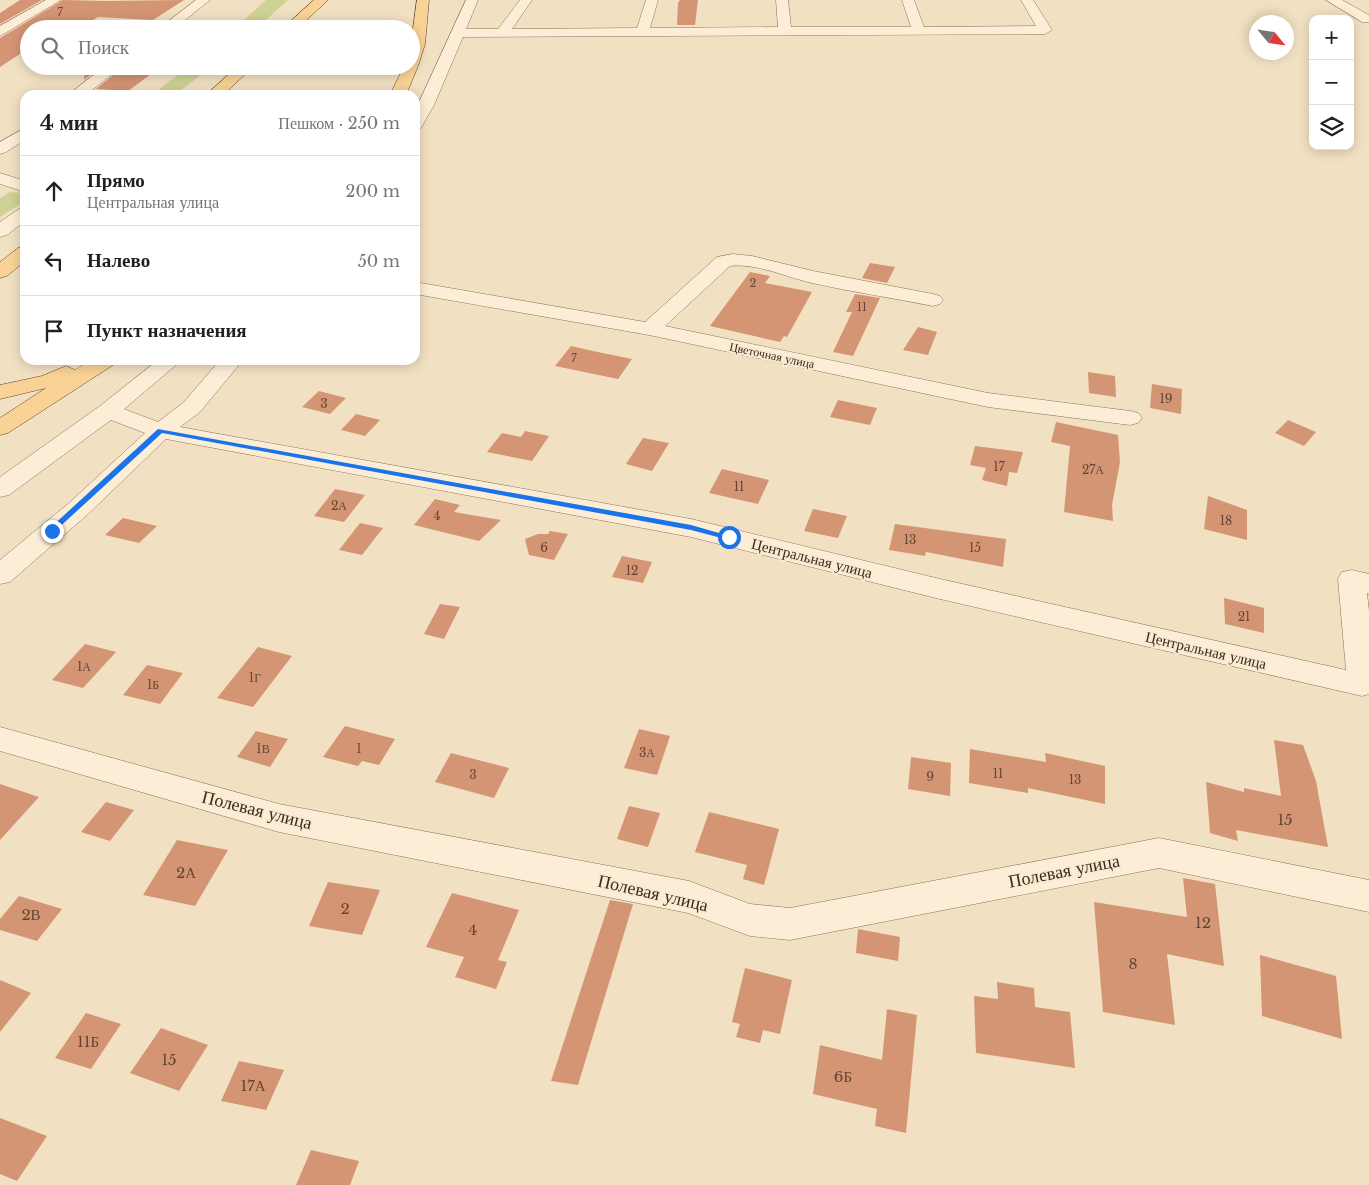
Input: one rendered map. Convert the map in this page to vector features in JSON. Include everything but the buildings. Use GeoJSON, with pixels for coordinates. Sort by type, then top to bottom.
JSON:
{"type":"FeatureCollection","features":[{"type":"Feature","properties":{"kind":"main road"},"geometry":{"type":"LineString","coordinates":[[299,20],[322,0]]}},
{"type":"Feature","properties":{"kind":"main road"},"geometry":{"type":"LineString","coordinates":[[420,26],[423,0]]}},
{"type":"Feature","properties":{"kind":"main road"},"geometry":{"type":"LineString","coordinates":[[220,90],[237,75]]}},
{"type":"Feature","properties":{"kind":"main road"},"geometry":{"type":"LineString","coordinates":[[400,90],[407,75]]}},
{"type":"Feature","properties":{"kind":"main road"},"geometry":{"type":"LineString","coordinates":[[0,272],[20,256]]}},
{"type":"Feature","properties":{"kind":"main road"},"geometry":{"type":"LineString","coordinates":[[0,392],[49,381],[85,365]]}},
{"type":"Feature","properties":{"kind":"main road"},"geometry":{"type":"LineString","coordinates":[[0,428],[97,365]]}},
{"type":"Feature","properties":{"kind":"street"},"geometry":{"type":"LineString","coordinates":[[21,20],[55,0]]}},
{"type":"Feature","properties":{"kind":"street"},"geometry":{"type":"LineString","coordinates":[[177,20],[204,0]]}},
{"type":"Feature","properties":{"kind":"street"},"geometry":{"type":"LineString","coordinates":[[420,116],[472,0]]}},
{"type":"Feature","properties":{"kind":"street"},"geometry":{"type":"LineString","coordinates":[[502,33],[526,0]]}},
{"type":"Feature","properties":{"kind":"street"},"geometry":{"type":"LineString","coordinates":[[642,32],[652,0]]}},
{"type":"Feature","properties":{"kind":"street"},"geometry":{"type":"LineString","coordinates":[[782,0],[785,31]]}},
{"type":"Feature","properties":{"kind":"street"},"geometry":{"type":"LineString","coordinates":[[908,0],[919,30]]}},
{"type":"Feature","properties":{"kind":"street"},"geometry":{"type":"LineString","coordinates":[[458,33],[1045,30],[1027,0]]}},
{"type":"Feature","properties":{"kind":"street"},"geometry":{"type":"LineString","coordinates":[[1332,0],[1367,19]]}},
{"type":"Feature","properties":{"kind":"street"},"geometry":{"type":"LineString","coordinates":[[0,32],[20,20]]}},
{"type":"Feature","properties":{"kind":"street"},"geometry":{"type":"LineString","coordinates":[[83,90],[103,75]]}},
{"type":"Feature","properties":{"kind":"street"},"geometry":{"type":"LineString","coordinates":[[0,149],[20,136]]}},
{"type":"Feature","properties":{"kind":"street"},"geometry":{"type":"LineString","coordinates":[[0,178],[20,185]]}},
{"type":"Feature","properties":{"kind":"street"},"geometry":{"type":"LineString","coordinates":[[0,231],[20,217]]}},
{"type":"Feature","properties":{"kind":"street"},"geometry":{"type":"LineString","coordinates":[[649,329],[724,261],[731,260],[746,260],[797,273],[933,300]]}},
{"type":"Feature","properties":{"kind":"street","name":"Цветочная улица"},"geometry":{"type":"LineString","coordinates":[[420,289],[649,329],[988,400],[1130,418]]}},
{"type":"Feature","properties":{"kind":"street"},"geometry":{"type":"LineString","coordinates":[[0,489],[108,411],[165,365]]}},
{"type":"Feature","properties":{"kind":"street"},"geometry":{"type":"LineString","coordinates":[[0,574],[78,509],[161,431],[192,407],[228,365]]}},
{"type":"Feature","properties":{"kind":"street","name":"Центральная улица"},"geometry":{"type":"LineString","coordinates":[[108,411],[161,431],[691,528],[940,589],[1362,685],[1352,579],[1369,584]]}},
{"type":"Feature","properties":{"kind":"street","name":"Полевая улица"},"geometry":{"type":"LineString","coordinates":[[0,739],[279,818],[689,897],[750,920],[790,924],[1158,853],[1369,896]]}},
{"type":"Feature","properties":{"kind":"green space"},"geometry":{"type":"Polygon","coordinates":[[[266,0],[288,0],[266,20],[244,20],[266,0]]]}},
{"type":"Feature","properties":{"kind":"green space"},"geometry":{"type":"Polygon","coordinates":[[[178,75],[201,75],[181,90],[158,90],[178,75]]]}},
{"type":"Feature","properties":{"kind":"green space"},"geometry":{"type":"Polygon","coordinates":[[[10,192],[20,193],[20,204],[0,217],[0,198],[10,192]]]}},
{"type":"Feature","properties":{"kind":"route"},"geometry":{"type":"LineString","coordinates":[[52,531],[161,431],[691,528],[729,537]]}}]}
